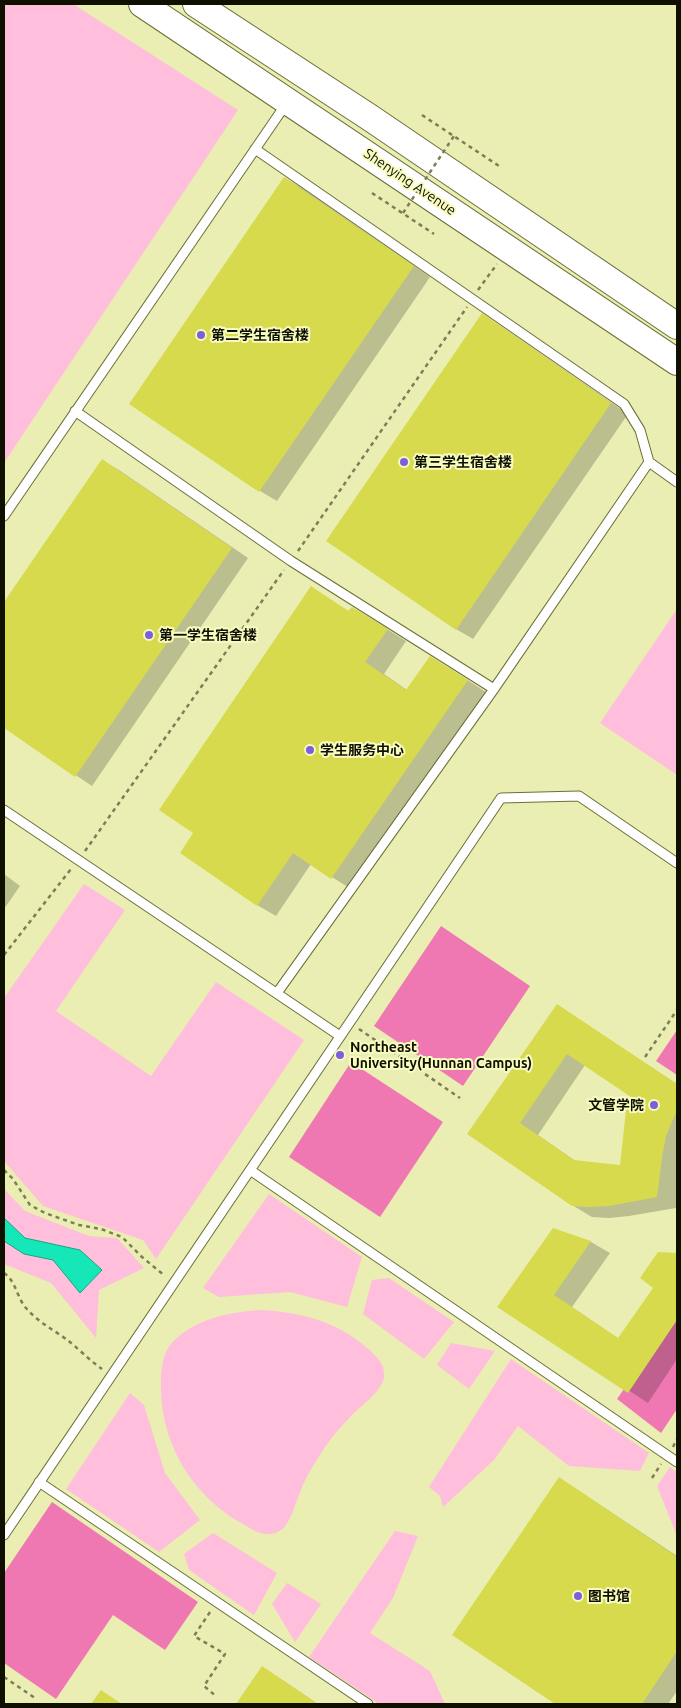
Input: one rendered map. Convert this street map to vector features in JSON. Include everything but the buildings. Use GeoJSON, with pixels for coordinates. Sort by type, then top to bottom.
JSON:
{"type":"FeatureCollection","features":[{"type":"Feature","properties":{"kind":"main road","name":"Shenying Avenue"},"geometry":{"type":"LineString","coordinates":[[142,4],[677,362]]}},
{"type":"Feature","properties":{"kind":"main road"},"geometry":{"type":"LineString","coordinates":[[196,4],[369,117],[677,326]]}},
{"type":"Feature","properties":{"kind":"lane"},"geometry":{"type":"LineString","coordinates":[[4,516],[288,101]]}},
{"type":"Feature","properties":{"kind":"lane"},"geometry":{"type":"LineString","coordinates":[[255,149],[624,404],[640,430],[649,462],[677,482]]}},
{"type":"Feature","properties":{"kind":"lane"},"geometry":{"type":"LineString","coordinates":[[75,411],[291,561],[494,688]]}},
{"type":"Feature","properties":{"kind":"lane"},"geometry":{"type":"LineString","coordinates":[[277,993],[494,688],[649,462]]}},
{"type":"Feature","properties":{"kind":"lane"},"geometry":{"type":"LineString","coordinates":[[4,1534],[500,798],[579,796],[677,863]]}},
{"type":"Feature","properties":{"kind":"lane"},"geometry":{"type":"LineString","coordinates":[[4,810],[340,1036]]}},
{"type":"Feature","properties":{"kind":"lane"},"geometry":{"type":"LineString","coordinates":[[250,1170],[677,1462]]}},
{"type":"Feature","properties":{"kind":"lane"},"geometry":{"type":"LineString","coordinates":[[39,1482],[368,1704]]}},
{"type":"Feature","properties":{"kind":"path"},"geometry":{"type":"LineString","coordinates":[[422,115],[502,168]]}},
{"type":"Feature","properties":{"kind":"path"},"geometry":{"type":"LineString","coordinates":[[403,213],[454,136]]}},
{"type":"Feature","properties":{"kind":"path"},"geometry":{"type":"LineString","coordinates":[[372,193],[434,234]]}},
{"type":"Feature","properties":{"kind":"path"},"geometry":{"type":"LineString","coordinates":[[4,954],[78,860],[291,561],[508,248]]}},
{"type":"Feature","properties":{"kind":"path"},"geometry":{"type":"LineString","coordinates":[[645,1057],[677,1010]]}},
{"type":"Feature","properties":{"kind":"path"},"geometry":{"type":"LineString","coordinates":[[349,1022],[460,1098]]}},
{"type":"Feature","properties":{"kind":"path"},"geometry":{"type":"LineString","coordinates":[[4,1170],[13,1179],[30,1205],[45,1213],[122,1238],[174,1283]]}},
{"type":"Feature","properties":{"kind":"path"},"geometry":{"type":"LineString","coordinates":[[4,1273],[14,1284],[24,1306],[35,1318],[66,1339],[111,1376]]}},
{"type":"Feature","properties":{"kind":"path"},"geometry":{"type":"LineString","coordinates":[[217,1602],[194,1636],[225,1654],[204,1686],[217,1697]]}},
{"type":"Feature","properties":{"kind":"path"},"geometry":{"type":"LineString","coordinates":[[4,1677],[35,1698]]}},
{"type":"Feature","properties":{"kind":"shaded area"},"geometry":{"type":"Polygon","coordinates":[[[4,4],[73,4],[238,110],[4,463],[4,4]]]}},
{"type":"Feature","properties":{"kind":"shaded area"},"geometry":{"type":"Polygon","coordinates":[[[677,609],[677,775],[600,723],[677,609]]]}},
{"type":"Feature","properties":{"kind":"shaded area"},"geometry":{"type":"Polygon","coordinates":[[[84,884],[125,910],[56,1011],[151,1076],[216,982],[304,1040],[156,1259],[143,1240],[43,1206],[4,1161],[4,998],[84,884]]]}},
{"type":"Feature","properties":{"kind":"shaded area"},"geometry":{"type":"Polygon","coordinates":[[[441,926],[530,986],[463,1086],[374,1026],[441,926]]]}},
{"type":"Feature","properties":{"kind":"shaded area"},"geometry":{"type":"Polygon","coordinates":[[[677,1030],[677,1075],[656,1061],[677,1030]]]}},
{"type":"Feature","properties":{"kind":"shaded area"},"geometry":{"type":"Polygon","coordinates":[[[351,1062],[443,1122],[380,1217],[289,1157],[351,1062]]]}},
{"type":"Feature","properties":{"kind":"shaded area"},"geometry":{"type":"Polygon","coordinates":[[[4,1189],[25,1211],[89,1236],[117,1238],[144,1268],[99,1290],[96,1338],[51,1283],[4,1264],[4,1189]]]}},
{"type":"Feature","properties":{"kind":"shaded area"},"geometry":{"type":"Polygon","coordinates":[[[269,1194],[362,1257],[347,1307],[290,1292],[219,1297],[203,1288],[269,1194]]]}},
{"type":"Feature","properties":{"kind":"shaded area"},"geometry":{"type":"Polygon","coordinates":[[[4,1218],[25,1238],[80,1250],[102,1270],[80,1293],[53,1260],[24,1254],[4,1241],[4,1218]]]}},
{"type":"Feature","properties":{"kind":"shaded area"},"geometry":{"type":"Polygon","coordinates":[[[389,1278],[454,1322],[424,1359],[363,1314],[372,1280],[389,1278]]]}},
{"type":"Feature","properties":{"kind":"shaded area"},"geometry":{"type":"Polygon","coordinates":[[[261,1310],[289,1313],[330,1324],[354,1338],[376,1356],[382,1364],[384,1374],[382,1383],[375,1394],[344,1423],[323,1450],[305,1480],[286,1525],[278,1532],[272,1534],[260,1533],[225,1513],[195,1484],[183,1467],[174,1449],[162,1409],[163,1359],[171,1344],[180,1335],[212,1318],[261,1310]]]}},
{"type":"Feature","properties":{"kind":"shaded area"},"geometry":{"type":"Polygon","coordinates":[[[677,1314],[677,1409],[661,1433],[617,1399],[677,1314]]]}},
{"type":"Feature","properties":{"kind":"shaded area"},"geometry":{"type":"Polygon","coordinates":[[[451,1343],[495,1351],[469,1389],[437,1365],[451,1343]]]}},
{"type":"Feature","properties":{"kind":"shaded area"},"geometry":{"type":"Polygon","coordinates":[[[511,1359],[649,1453],[640,1471],[569,1466],[518,1426],[494,1460],[443,1507],[440,1496],[429,1487],[511,1359]]]}},
{"type":"Feature","properties":{"kind":"shaded area"},"geometry":{"type":"Polygon","coordinates":[[[130,1393],[144,1405],[165,1473],[200,1520],[159,1552],[66,1489],[130,1393]]]}},
{"type":"Feature","properties":{"kind":"shaded area"},"geometry":{"type":"Polygon","coordinates":[[[670,1467],[677,1472],[677,1536],[657,1486],[670,1467]]]}},
{"type":"Feature","properties":{"kind":"shaded area"},"geometry":{"type":"Polygon","coordinates":[[[52,1502],[198,1602],[165,1650],[113,1615],[56,1699],[4,1663],[4,1573],[52,1502]]]}},
{"type":"Feature","properties":{"kind":"shaded area"},"geometry":{"type":"Polygon","coordinates":[[[395,1531],[418,1536],[393,1598],[370,1633],[430,1671],[445,1704],[379,1704],[309,1657],[395,1531]]]}},
{"type":"Feature","properties":{"kind":"shaded area"},"geometry":{"type":"Polygon","coordinates":[[[213,1533],[277,1573],[254,1615],[189,1570],[184,1554],[213,1533]]]}},
{"type":"Feature","properties":{"kind":"shaded area"},"geometry":{"type":"Polygon","coordinates":[[[287,1583],[321,1604],[295,1642],[272,1604],[287,1583]]]}},
{"type":"Feature","properties":{"kind":"place","name":"第二学生宿舍楼"},"geometry":{"type":"Point","coordinates":[201,335]}},
{"type":"Feature","properties":{"kind":"place","name":"第三学生宿舍楼"},"geometry":{"type":"Point","coordinates":[404,462]}},
{"type":"Feature","properties":{"kind":"place","name":"第一学生宿舍楼"},"geometry":{"type":"Point","coordinates":[149,635]}},
{"type":"Feature","properties":{"kind":"place","name":"学生服务中心"},"geometry":{"type":"Point","coordinates":[310,750]}},
{"type":"Feature","properties":{"kind":"place","name":"Northeast University(Hunnan Campus)"},"geometry":{"type":"Point","coordinates":[340,1055]}},
{"type":"Feature","properties":{"kind":"place","name":"文管学院"},"geometry":{"type":"Point","coordinates":[654,1105]}},
{"type":"Feature","properties":{"kind":"place","name":"图书馆"},"geometry":{"type":"Point","coordinates":[578,1596]}}]}
